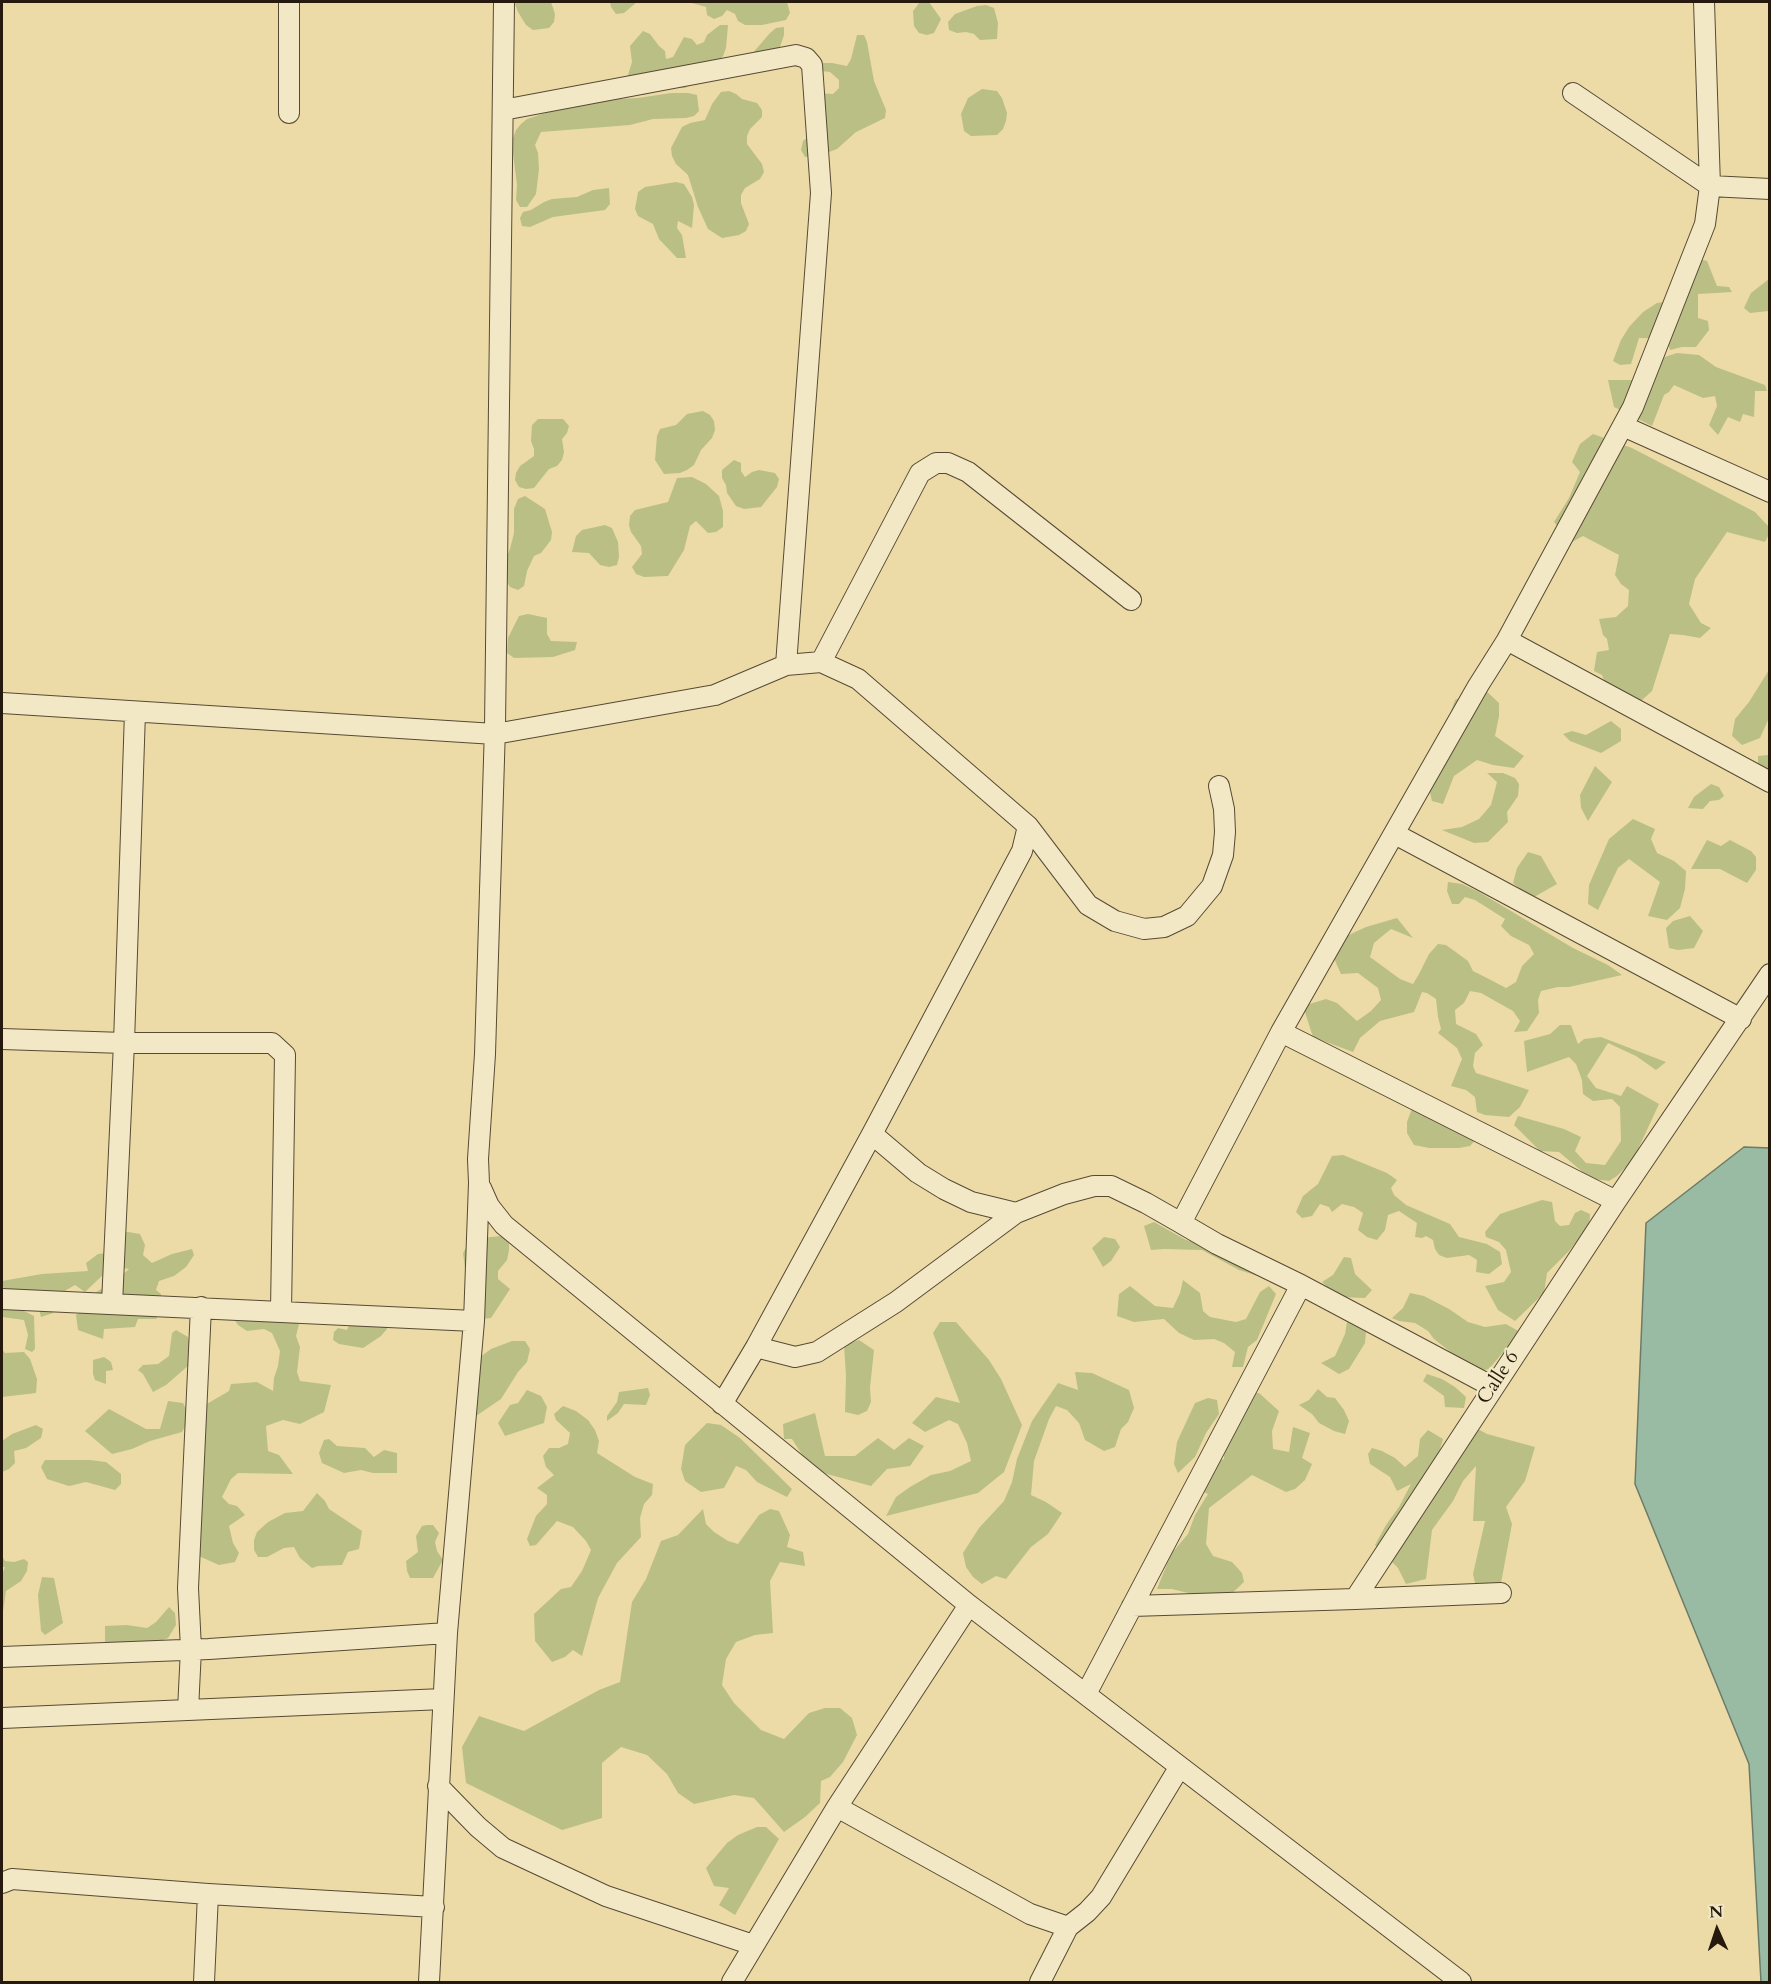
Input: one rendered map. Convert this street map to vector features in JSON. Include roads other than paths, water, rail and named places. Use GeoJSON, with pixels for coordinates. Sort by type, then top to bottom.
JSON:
{"type":"FeatureCollection","features":[{"type":"Feature","properties":{"kind":"street"},"geometry":{"type":"LineString","coordinates":[[289,2],[289,112]]}},
{"type":"Feature","properties":{"kind":"street"},"geometry":{"type":"LineString","coordinates":[[429,1983],[447,1633],[474,1321],[479,1183],[477,1159],[484,1054],[495,734],[504,2]]}},
{"type":"Feature","properties":{"kind":"street"},"geometry":{"type":"LineString","coordinates":[[1181,1222],[1281,1032],[1507,640],[1633,407],[1705,225],[1710,186],[1704,2]]}},
{"type":"Feature","properties":{"kind":"street"},"geometry":{"type":"LineString","coordinates":[[503,110],[796,55],[806,58],[812,65],[821,194],[786,665]]}},
{"type":"Feature","properties":{"kind":"street"},"geometry":{"type":"LineString","coordinates":[[1573,93],[1710,186],[1770,189]]}},
{"type":"Feature","properties":{"kind":"street"},"geometry":{"type":"LineString","coordinates":[[1623,426],[1770,492]]}},
{"type":"Feature","properties":{"kind":"street"},"geometry":{"type":"LineString","coordinates":[[821,662],[920,473],[936,463],[948,462],[968,472],[1131,600]]}},
{"type":"Feature","properties":{"kind":"street"},"geometry":{"type":"LineString","coordinates":[[1507,640],[1770,782]]}},
{"type":"Feature","properties":{"kind":"street"},"geometry":{"type":"LineString","coordinates":[[2,703],[495,734],[715,695],[786,665],[821,662],[858,679],[1028,826],[1088,904],[1115,921],[1144,929],[1164,927],[1187,916],[1212,886],[1223,855],[1225,832],[1224,809],[1219,786]]}},
{"type":"Feature","properties":{"kind":"street"},"geometry":{"type":"LineString","coordinates":[[112,1304],[124,1043],[135,712]]}},
{"type":"Feature","properties":{"kind":"street"},"geometry":{"type":"LineString","coordinates":[[722,1404],[756,1347],[872,1134],[1022,850],[1028,826]]}},
{"type":"Feature","properties":{"kind":"street"},"geometry":{"type":"LineString","coordinates":[[1395,834],[1741,1018]]}},
{"type":"Feature","properties":{"kind":"street","name":"Calle 6"},"geometry":{"type":"LineString","coordinates":[[1355,1599],[1616,1201],[1770,974]]}},
{"type":"Feature","properties":{"kind":"street"},"geometry":{"type":"LineString","coordinates":[[1281,1032],[1616,1201]]}},
{"type":"Feature","properties":{"kind":"street"},"geometry":{"type":"LineString","coordinates":[[2,1039],[124,1043],[272,1043],[285,1055],[281,1311]]}},
{"type":"Feature","properties":{"kind":"street"},"geometry":{"type":"LineString","coordinates":[[872,1134],[918,1173],[944,1189],[971,1202],[1016,1214]]}},
{"type":"Feature","properties":{"kind":"street"},"geometry":{"type":"LineString","coordinates":[[479,1183],[489,1206],[504,1225],[722,1404],[969,1605],[1461,1983]]}},
{"type":"Feature","properties":{"kind":"street"},"geometry":{"type":"LineString","coordinates":[[756,1347],[795,1357],[817,1352],[896,1302],[1016,1214],[1064,1194],[1094,1186],[1111,1186],[1181,1222],[1217,1244],[1493,1387]]}},
{"type":"Feature","properties":{"kind":"street"},"geometry":{"type":"LineString","coordinates":[[1086,1694],[1300,1285]]}},
{"type":"Feature","properties":{"kind":"street"},"geometry":{"type":"LineString","coordinates":[[2,1299],[474,1321]]}},
{"type":"Feature","properties":{"kind":"street"},"geometry":{"type":"LineString","coordinates":[[188,1710],[191,1649],[188,1588],[201,1307]]}},
{"type":"Feature","properties":{"kind":"street"},"geometry":{"type":"LineString","coordinates":[[1132,1606],[1501,1593]]}},
{"type":"Feature","properties":{"kind":"street"},"geometry":{"type":"LineString","coordinates":[[734,1982],[753,1945],[837,1807],[969,1605]]}},
{"type":"Feature","properties":{"kind":"street"},"geometry":{"type":"LineString","coordinates":[[2,1657],[191,1649],[447,1633]]}},
{"type":"Feature","properties":{"kind":"street"},"geometry":{"type":"LineString","coordinates":[[2,1718],[443,1699]]}},
{"type":"Feature","properties":{"kind":"street"},"geometry":{"type":"LineString","coordinates":[[1040,1983],[1068,1928],[1101,1897],[1179,1768]]}},
{"type":"Feature","properties":{"kind":"street"},"geometry":{"type":"LineString","coordinates":[[438,1786],[478,1827],[503,1848],[606,1896],[753,1945]]}},
{"type":"Feature","properties":{"kind":"street"},"geometry":{"type":"LineString","coordinates":[[837,1807],[1030,1914],[1068,1928]]}},
{"type":"Feature","properties":{"kind":"street"},"geometry":{"type":"LineString","coordinates":[[2,1883],[12,1878],[208,1894],[434,1907]]}},
{"type":"Feature","properties":{"kind":"street"},"geometry":{"type":"LineString","coordinates":[[204,1983],[208,1894]]}}]}
